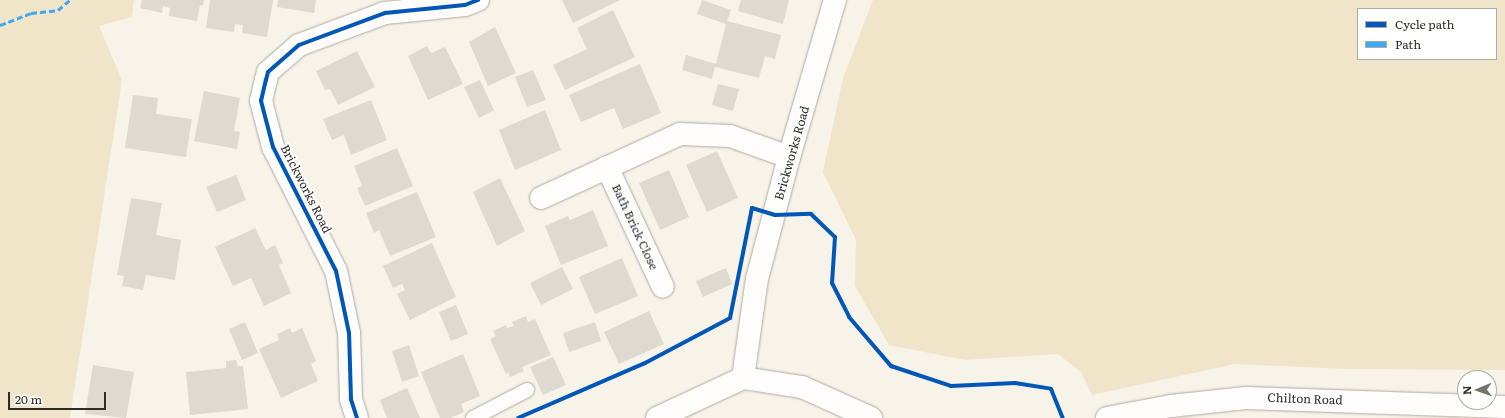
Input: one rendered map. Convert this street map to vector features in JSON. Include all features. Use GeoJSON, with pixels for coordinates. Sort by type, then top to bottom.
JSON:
{"type":"FeatureCollection","features":[{"type":"Feature","properties":{"kind":"street","name":"Brickworks Road"},"geometry":{"type":"LineString","coordinates":[[357,418],[351,399],[349,333],[336,271],[273,147],[261,101],[268,72],[299,45],[385,14],[465,5],[478,0]]}},
{"type":"Feature","properties":{"kind":"street","name":"Brickworks Road"},"geometry":{"type":"LineString","coordinates":[[743,378],[757,279],[789,157],[835,0]]}},
{"type":"Feature","properties":{"kind":"street"},"geometry":{"type":"LineString","coordinates":[[541,198],[680,134],[730,136],[789,157]]}},
{"type":"Feature","properties":{"kind":"street","name":"Bath Brick Close"},"geometry":{"type":"LineString","coordinates":[[607,167],[663,287]]}},
{"type":"Feature","properties":{"kind":"street"},"geometry":{"type":"LineString","coordinates":[[657,418],[743,378],[802,387],[871,418]]}},
{"type":"Feature","properties":{"kind":"street","name":"Chilton Road"},"geometry":{"type":"LineString","coordinates":[[1107,418],[1171,406],[1246,398],[1505,406]]}},
{"type":"Feature","properties":{"kind":"lane"},"geometry":{"type":"LineString","coordinates":[[473,418],[527,390]]}},
{"type":"Feature","properties":{"kind":"shaded area"},"geometry":{"type":"Polygon","coordinates":[[[0,0],[134,0],[132,17],[99,26],[122,80],[70,418],[0,418],[0,0]]]}},
{"type":"Feature","properties":{"kind":"shaded area"},"geometry":{"type":"Polygon","coordinates":[[[873,0],[1505,0],[1505,370],[1348,369],[1235,364],[1092,395],[1081,372],[1058,354],[965,360],[889,345],[855,286],[856,240],[823,172],[843,78],[873,0]]]}},
{"type":"Feature","properties":{"kind":"building"},"geometry":{"type":"Polygon","coordinates":[[[142,0],[204,0],[203,6],[200,5],[197,21],[169,16],[170,8],[163,6],[162,13],[140,8],[142,0]]]}},
{"type":"Feature","properties":{"kind":"building"},"geometry":{"type":"Polygon","coordinates":[[[210,0],[273,0],[267,37],[242,33],[243,25],[235,24],[234,32],[206,28],[210,0]]]}},
{"type":"Feature","properties":{"kind":"building"},"geometry":{"type":"Polygon","coordinates":[[[278,0],[316,0],[314,13],[277,7],[278,0]]]}},
{"type":"Feature","properties":{"kind":"building"},"geometry":{"type":"Polygon","coordinates":[[[562,0],[620,0],[573,23],[562,0]]]}},
{"type":"Feature","properties":{"kind":"building"},"geometry":{"type":"Polygon","coordinates":[[[702,0],[731,10],[727,21],[781,35],[775,59],[765,56],[759,78],[715,67],[712,79],[682,70],[686,55],[716,64],[726,24],[697,14],[702,0]]]}},
{"type":"Feature","properties":{"kind":"building"},"geometry":{"type":"Polygon","coordinates":[[[741,0],[789,0],[783,24],[738,11],[741,0]]]}},
{"type":"Feature","properties":{"kind":"building"},"geometry":{"type":"Polygon","coordinates":[[[613,10],[635,57],[565,90],[553,65],[587,49],[577,28],[613,10]]]}},
{"type":"Feature","properties":{"kind":"building"},"geometry":{"type":"Polygon","coordinates":[[[495,27],[516,73],[488,86],[469,42],[495,27]]]}},
{"type":"Feature","properties":{"kind":"building"},"geometry":{"type":"Polygon","coordinates":[[[427,46],[431,53],[445,47],[463,84],[428,100],[408,56],[427,46]]]}},
{"type":"Feature","properties":{"kind":"building"},"geometry":{"type":"Polygon","coordinates":[[[357,51],[375,87],[338,105],[330,89],[325,90],[316,71],[357,51]]]}},
{"type":"Feature","properties":{"kind":"building"},"geometry":{"type":"Polygon","coordinates":[[[640,64],[661,113],[623,129],[614,108],[581,122],[569,95],[640,64]]]}},
{"type":"Feature","properties":{"kind":"building"},"geometry":{"type":"Polygon","coordinates":[[[533,70],[546,100],[527,107],[515,77],[533,70]]]}},
{"type":"Feature","properties":{"kind":"building"},"geometry":{"type":"Polygon","coordinates":[[[480,80],[494,110],[479,118],[464,87],[480,80]]]}},
{"type":"Feature","properties":{"kind":"building"},"geometry":{"type":"Polygon","coordinates":[[[718,84],[739,89],[733,111],[712,105],[718,84]]]}},
{"type":"Feature","properties":{"kind":"building"},"geometry":{"type":"Polygon","coordinates":[[[204,91],[240,98],[234,131],[240,132],[237,149],[194,141],[204,91]]]}},
{"type":"Feature","properties":{"kind":"building"},"geometry":{"type":"Polygon","coordinates":[[[133,95],[158,98],[156,114],[192,119],[186,157],[125,148],[133,95]]]}},
{"type":"Feature","properties":{"kind":"building"},"geometry":{"type":"Polygon","coordinates":[[[371,100],[387,140],[351,155],[344,135],[332,140],[323,119],[371,100]]]}},
{"type":"Feature","properties":{"kind":"building"},"geometry":{"type":"Polygon","coordinates":[[[545,110],[561,150],[515,170],[499,130],[545,110]]]}},
{"type":"Feature","properties":{"kind":"building"},"geometry":{"type":"Polygon","coordinates":[[[397,148],[413,186],[365,206],[357,188],[362,186],[354,166],[397,148]]]}},
{"type":"Feature","properties":{"kind":"building"},"geometry":{"type":"Polygon","coordinates":[[[717,151],[738,198],[707,212],[686,165],[717,151]]]}},
{"type":"Feature","properties":{"kind":"building"},"geometry":{"type":"Polygon","coordinates":[[[669,170],[689,217],[660,230],[639,183],[669,170]]]}},
{"type":"Feature","properties":{"kind":"building"},"geometry":{"type":"Polygon","coordinates":[[[236,175],[246,200],[217,212],[206,187],[236,175]]]}},
{"type":"Feature","properties":{"kind":"building"},"geometry":{"type":"Polygon","coordinates":[[[500,178],[525,231],[497,246],[473,192],[500,178]]]}},
{"type":"Feature","properties":{"kind":"building"},"geometry":{"type":"Polygon","coordinates":[[[417,192],[436,237],[390,256],[379,230],[374,233],[366,213],[417,192]]]}},
{"type":"Feature","properties":{"kind":"building"},"geometry":{"type":"Polygon","coordinates":[[[131,198],[162,203],[156,235],[181,240],[175,280],[146,275],[143,290],[122,286],[124,276],[117,275],[131,198]]]}},
{"type":"Feature","properties":{"kind":"building"},"geometry":{"type":"Polygon","coordinates":[[[593,210],[608,246],[561,265],[545,226],[568,216],[570,220],[593,210]]]}},
{"type":"Feature","properties":{"kind":"building"},"geometry":{"type":"Polygon","coordinates":[[[255,228],[266,250],[275,245],[283,263],[279,265],[291,293],[264,306],[251,278],[233,286],[215,247],[255,228]]]}},
{"type":"Feature","properties":{"kind":"building"},"geometry":{"type":"Polygon","coordinates":[[[432,243],[456,297],[410,320],[397,294],[405,290],[402,284],[393,288],[383,266],[432,243]]]}},
{"type":"Feature","properties":{"kind":"building"},"geometry":{"type":"Polygon","coordinates":[[[622,258],[638,296],[595,314],[579,277],[622,258]]]}},
{"type":"Feature","properties":{"kind":"building"},"geometry":{"type":"Polygon","coordinates":[[[562,267],[573,289],[541,305],[530,283],[562,267]]]}},
{"type":"Feature","properties":{"kind":"building"},"geometry":{"type":"Polygon","coordinates":[[[726,268],[732,284],[703,297],[696,281],[726,268]]]}},
{"type":"Feature","properties":{"kind":"building"},"geometry":{"type":"Polygon","coordinates":[[[456,305],[468,334],[451,341],[439,312],[456,305]]]}},
{"type":"Feature","properties":{"kind":"building"},"geometry":{"type":"Polygon","coordinates":[[[649,311],[664,344],[619,364],[604,332],[649,311]]]}},
{"type":"Feature","properties":{"kind":"building"},"geometry":{"type":"Polygon","coordinates":[[[526,316],[528,322],[535,319],[551,355],[522,367],[524,371],[510,377],[508,372],[506,374],[490,339],[496,336],[493,331],[506,325],[507,328],[514,326],[512,322],[526,316]]]}},
{"type":"Feature","properties":{"kind":"building"},"geometry":{"type":"Polygon","coordinates":[[[245,322],[258,353],[242,360],[229,329],[245,322]]]}},
{"type":"Feature","properties":{"kind":"building"},"geometry":{"type":"Polygon","coordinates":[[[595,322],[601,341],[569,352],[563,333],[595,322]]]}},
{"type":"Feature","properties":{"kind":"building"},"geometry":{"type":"Polygon","coordinates":[[[290,328],[292,333],[302,328],[316,361],[311,364],[318,381],[281,398],[259,349],[279,340],[277,334],[290,328]]]}},
{"type":"Feature","properties":{"kind":"building"},"geometry":{"type":"Polygon","coordinates":[[[409,345],[419,376],[402,382],[392,351],[409,345]]]}},
{"type":"Feature","properties":{"kind":"building"},"geometry":{"type":"Polygon","coordinates":[[[463,354],[480,396],[461,404],[464,412],[450,418],[440,418],[421,372],[463,354]]]}},
{"type":"Feature","properties":{"kind":"building"},"geometry":{"type":"Polygon","coordinates":[[[553,357],[566,385],[543,395],[530,367],[553,357]]]}},
{"type":"Feature","properties":{"kind":"building"},"geometry":{"type":"Polygon","coordinates":[[[236,360],[238,366],[243,366],[248,409],[190,415],[186,372],[226,368],[226,361],[236,360]]]}},
{"type":"Feature","properties":{"kind":"building"},"geometry":{"type":"Polygon","coordinates":[[[93,365],[134,372],[126,418],[85,414],[93,365]]]}},
{"type":"Feature","properties":{"kind":"building"},"geometry":{"type":"Polygon","coordinates":[[[407,388],[420,418],[387,418],[380,400],[407,388]]]}},
{"type":"Feature","properties":{"kind":"marked path"},"geometry":{"type":"LineString","coordinates":[[0,25],[31,13],[58,10],[70,0]]}},
{"type":"Feature","properties":{"kind":"cycle path"},"geometry":{"type":"LineString","coordinates":[[357,418],[351,399],[349,333],[336,271],[273,147],[261,101],[268,72],[299,45],[385,13],[465,5],[478,0]]}},
{"type":"Feature","properties":{"kind":"cycle path"},"geometry":{"type":"LineString","coordinates":[[518,418],[645,363],[730,318],[752,208],[775,215],[811,214],[835,237],[832,283],[849,317],[891,366],[951,386],[1015,383],[1051,389],[1063,418]]}}]}
